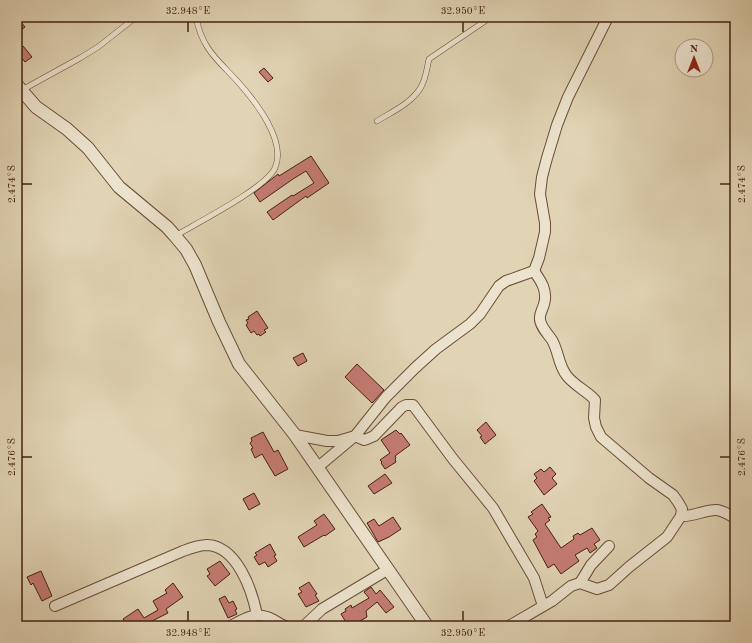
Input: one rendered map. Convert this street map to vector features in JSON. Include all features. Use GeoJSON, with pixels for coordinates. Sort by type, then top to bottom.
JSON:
{"type":"FeatureCollection","features":[{"type":"Feature","properties":{"kind":"street"},"geometry":{"type":"LineString","coordinates":[[318,467],[355,436],[386,397],[415,368],[436,349],[470,324],[480,314],[499,286],[506,281],[534,271],[539,258],[545,232],[540,194],[542,177],[547,158],[568,97],[605,18]]}},
{"type":"Feature","properties":{"kind":"street"},"geometry":{"type":"LineString","coordinates":[[19,88],[36,107],[78,138],[88,148],[119,187],[175,236],[186,248],[239,364],[295,435],[318,467],[427,626]]}},
{"type":"Feature","properties":{"kind":"street"},"geometry":{"type":"LineString","coordinates":[[509,626],[544,606],[571,586],[580,583],[597,589],[609,585],[637,560],[662,542],[673,530],[681,516],[682,509],[673,495],[648,478],[601,437],[596,427],[594,418],[595,400],[591,395],[579,388],[568,376],[560,363],[553,341],[541,323],[540,318],[546,299],[546,292],[534,271]]}},
{"type":"Feature","properties":{"kind":"street"},"geometry":{"type":"LineString","coordinates":[[295,435],[327,441],[338,441],[355,436],[364,440],[370,438],[390,421],[402,407],[410,404],[413,405],[453,459],[493,508],[534,578],[544,606]]}},
{"type":"Feature","properties":{"kind":"street"},"geometry":{"type":"LineString","coordinates":[[681,516],[693,516],[709,510],[718,510],[735,518]]}},
{"type":"Feature","properties":{"kind":"street"},"geometry":{"type":"LineString","coordinates":[[55,606],[183,551],[207,545],[217,547],[228,553],[246,580],[254,598],[258,615]]}},
{"type":"Feature","properties":{"kind":"street"},"geometry":{"type":"LineString","coordinates":[[580,583],[591,565],[609,546]]}},
{"type":"Feature","properties":{"kind":"street"},"geometry":{"type":"LineString","coordinates":[[304,626],[322,609],[388,570]]}},
{"type":"Feature","properties":{"kind":"street"},"geometry":{"type":"LineString","coordinates":[[231,626],[245,618],[258,615],[268,617],[285,626]]}},
{"type":"Feature","properties":{"kind":"lane"},"geometry":{"type":"LineString","coordinates":[[19,88],[92,51],[136,17]]}},
{"type":"Feature","properties":{"kind":"lane"},"geometry":{"type":"LineString","coordinates":[[175,236],[212,215],[267,179],[275,168],[278,160],[272,132],[265,117],[251,97],[205,45],[198,30],[196,17]]}},
{"type":"Feature","properties":{"kind":"lane"},"geometry":{"type":"LineString","coordinates":[[377,121],[412,98],[421,88],[425,79],[429,60],[491,17]]}},
{"type":"Feature","properties":{"kind":"building"},"geometry":{"type":"Polygon","coordinates":[[[17,17],[25,27],[17,33],[17,17]]]}},
{"type":"Feature","properties":{"kind":"building"},"geometry":{"type":"Polygon","coordinates":[[[23,46],[32,57],[25,62],[20,56],[17,58],[17,51],[23,46]]]}},
{"type":"Feature","properties":{"kind":"building"},"geometry":{"type":"Polygon","coordinates":[[[264,68],[273,78],[268,82],[259,72],[264,68]]]}},
{"type":"Feature","properties":{"kind":"building"},"geometry":{"type":"Polygon","coordinates":[[[311,156],[329,183],[307,198],[306,196],[273,220],[267,212],[292,195],[293,196],[314,183],[306,171],[260,202],[254,193],[278,174],[279,176],[311,156]]]}},
{"type":"Feature","properties":{"kind":"building"},"geometry":{"type":"Polygon","coordinates":[[[257,311],[268,328],[264,330],[266,332],[260,336],[254,331],[251,333],[246,325],[248,323],[246,320],[249,319],[248,317],[257,311]]]}},
{"type":"Feature","properties":{"kind":"building"},"geometry":{"type":"Polygon","coordinates":[[[303,353],[307,361],[298,366],[293,358],[303,353]]]}},
{"type":"Feature","properties":{"kind":"building"},"geometry":{"type":"Polygon","coordinates":[[[357,364],[384,390],[372,403],[345,377],[357,364]]]}},
{"type":"Feature","properties":{"kind":"building"},"geometry":{"type":"Polygon","coordinates":[[[486,422],[496,435],[485,444],[480,437],[482,436],[477,430],[486,422]]]}},
{"type":"Feature","properties":{"kind":"building"},"geometry":{"type":"Polygon","coordinates":[[[396,430],[400,434],[401,433],[410,445],[395,456],[396,462],[385,469],[380,460],[390,453],[381,440],[396,430]]]}},
{"type":"Feature","properties":{"kind":"building"},"geometry":{"type":"Polygon","coordinates":[[[263,432],[274,452],[278,450],[288,469],[275,476],[262,454],[255,458],[251,449],[253,448],[250,443],[252,441],[251,438],[263,432]]]}},
{"type":"Feature","properties":{"kind":"building"},"geometry":{"type":"Polygon","coordinates":[[[550,467],[556,474],[552,478],[557,484],[544,495],[534,481],[537,478],[534,474],[541,469],[544,472],[550,467]]]}},
{"type":"Feature","properties":{"kind":"building"},"geometry":{"type":"Polygon","coordinates":[[[385,474],[392,483],[374,494],[368,486],[385,474]]]}},
{"type":"Feature","properties":{"kind":"building"},"geometry":{"type":"Polygon","coordinates":[[[254,493],[260,504],[249,510],[243,499],[254,493]]]}},
{"type":"Feature","properties":{"kind":"building"},"geometry":{"type":"Polygon","coordinates":[[[542,504],[551,517],[548,518],[550,520],[545,524],[561,548],[574,539],[573,536],[578,533],[580,535],[592,528],[600,540],[594,544],[597,548],[590,553],[587,548],[575,555],[579,561],[561,574],[554,564],[548,568],[533,540],[537,537],[535,534],[538,531],[528,517],[533,514],[531,512],[542,504]]]}},
{"type":"Feature","properties":{"kind":"building"},"geometry":{"type":"Polygon","coordinates":[[[324,514],[335,529],[304,547],[298,537],[317,525],[314,521],[324,514]]]}},
{"type":"Feature","properties":{"kind":"building"},"geometry":{"type":"Polygon","coordinates":[[[393,517],[401,529],[378,542],[367,523],[374,519],[379,526],[393,517]]]}},
{"type":"Feature","properties":{"kind":"building"},"geometry":{"type":"Polygon","coordinates":[[[270,544],[276,555],[274,556],[277,561],[268,567],[265,562],[259,565],[254,557],[257,555],[255,553],[270,544]]]}},
{"type":"Feature","properties":{"kind":"building"},"geometry":{"type":"Polygon","coordinates":[[[220,561],[230,574],[215,586],[207,576],[210,574],[207,569],[220,561]]]}},
{"type":"Feature","properties":{"kind":"building"},"geometry":{"type":"Polygon","coordinates":[[[41,571],[52,596],[42,601],[33,583],[31,585],[27,577],[41,571]]]}},
{"type":"Feature","properties":{"kind":"building"},"geometry":{"type":"Polygon","coordinates":[[[309,582],[317,594],[315,595],[319,601],[306,607],[298,594],[302,592],[299,588],[309,582]]]}},
{"type":"Feature","properties":{"kind":"building"},"geometry":{"type":"Polygon","coordinates":[[[173,583],[183,597],[166,609],[168,613],[148,623],[149,626],[128,626],[123,619],[138,609],[144,618],[158,610],[153,601],[167,593],[165,590],[173,583]]]}},
{"type":"Feature","properties":{"kind":"building"},"geometry":{"type":"Polygon","coordinates":[[[371,587],[376,594],[380,590],[394,607],[386,613],[377,602],[366,611],[367,617],[353,625],[351,622],[347,624],[341,614],[351,605],[352,608],[369,598],[364,592],[371,587]]]}},
{"type":"Feature","properties":{"kind":"building"},"geometry":{"type":"Polygon","coordinates":[[[225,596],[229,603],[233,601],[237,609],[235,610],[237,614],[228,618],[219,599],[225,596]]]}}]}
